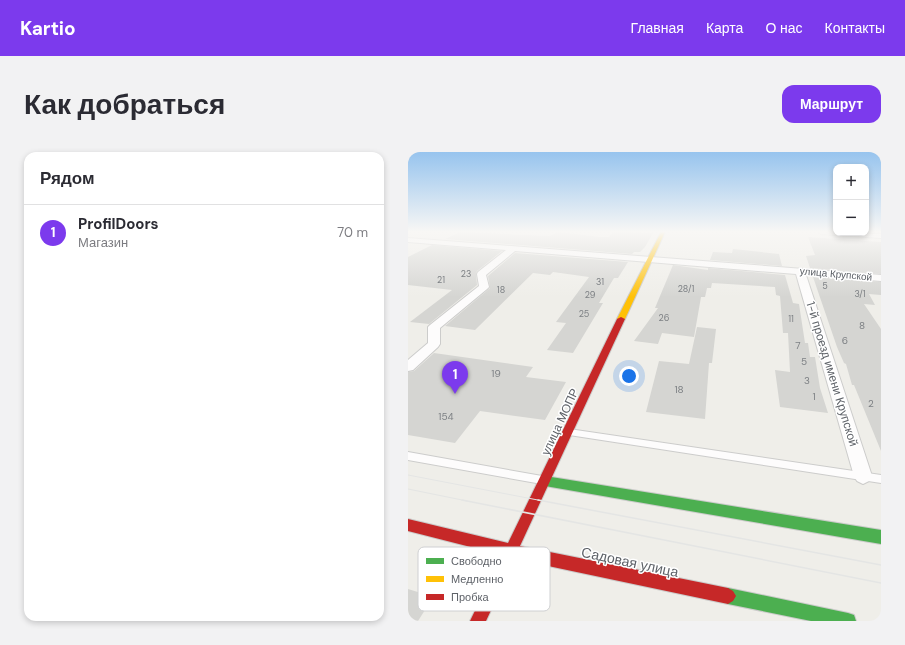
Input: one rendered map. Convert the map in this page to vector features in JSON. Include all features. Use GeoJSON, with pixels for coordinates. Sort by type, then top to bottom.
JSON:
{"type":"FeatureCollection","features":[{"type":"Feature","properties":{"kind":"main road","name":"улица МОПР"},"geometry":{"type":"LineString","coordinates":[[513,547],[651,254]]}},
{"type":"Feature","properties":{"kind":"main road"},"geometry":{"type":"LineString","coordinates":[[545,481],[881,537]]}},
{"type":"Feature","properties":{"kind":"main road","name":"Садовая улица"},"geometry":{"type":"LineString","coordinates":[[408,525],[492,547]]}},
{"type":"Feature","properties":{"kind":"main road","name":"Садовая улица"},"geometry":{"type":"LineString","coordinates":[[550,560],[848,621]]}},
{"type":"Feature","properties":{"kind":"main road","name":"улица МОПР"},"geometry":{"type":"LineString","coordinates":[[478,621],[483,611]]}},
{"type":"Feature","properties":{"kind":"street"},"geometry":{"type":"LineString","coordinates":[[408,367],[434,344],[434,327],[484,287],[481,274],[507,254]]}},
{"type":"Feature","properties":{"kind":"street","name":"улица Крупской"},"geometry":{"type":"LineString","coordinates":[[586,254],[881,278]]}},
{"type":"Feature","properties":{"kind":"street","name":"1-й проезд имени Крупской"},"geometry":{"type":"LineString","coordinates":[[800,272],[864,476]]}},
{"type":"Feature","properties":{"kind":"lane"},"geometry":{"type":"LineString","coordinates":[[568,432],[881,479]]}},
{"type":"Feature","properties":{"kind":"lane"},"geometry":{"type":"LineString","coordinates":[[408,456],[545,481]]}},
{"type":"Feature","properties":{"kind":"building"},"geometry":{"type":"Polygon","coordinates":[[[414,254],[498,254],[477,271],[477,285],[429,324],[410,322],[452,290],[408,285],[408,257],[414,254]]]}},
{"type":"Feature","properties":{"kind":"building"},"geometry":{"type":"Polygon","coordinates":[[[514,254],[628,262],[618,278],[614,278],[599,303],[603,303],[573,353],[547,350],[566,323],[556,322],[589,277],[553,272],[550,275],[533,273],[475,330],[445,326],[490,288],[488,276],[514,254]]]}},
{"type":"Feature","properties":{"kind":"building"},"geometry":{"type":"Polygon","coordinates":[[[712,254],[778,254],[782,266],[710,260],[712,254]]]}},
{"type":"Feature","properties":{"kind":"building"},"geometry":{"type":"Polygon","coordinates":[[[881,254],[881,274],[810,268],[806,256],[881,254]]]}},
{"type":"Feature","properties":{"kind":"building"},"geometry":{"type":"Polygon","coordinates":[[[673,265],[708,270],[708,268],[785,275],[793,303],[799,304],[805,343],[808,343],[810,357],[815,357],[820,388],[828,413],[780,407],[775,370],[790,372],[788,333],[783,333],[780,296],[776,295],[775,287],[712,283],[711,288],[707,288],[705,297],[701,297],[694,337],[662,333],[658,344],[634,341],[658,308],[655,308],[673,265]]]}},
{"type":"Feature","properties":{"kind":"building"},"geometry":{"type":"Polygon","coordinates":[[[813,277],[881,282],[881,295],[869,294],[875,305],[864,304],[881,329],[881,451],[854,385],[852,385],[846,364],[844,363],[837,347],[813,277]]]}},
{"type":"Feature","properties":{"kind":"building"},"geometry":{"type":"Polygon","coordinates":[[[697,327],[716,329],[712,363],[709,363],[705,419],[646,412],[659,361],[689,364],[697,327]]]}},
{"type":"Feature","properties":{"kind":"building"},"geometry":{"type":"Polygon","coordinates":[[[434,353],[533,367],[526,377],[566,382],[545,420],[480,411],[455,443],[408,435],[408,372],[414,371],[434,353]]]}},
{"type":"Feature","properties":{"kind":"building"},"geometry":{"type":"Polygon","coordinates":[[[408,589],[418,592],[418,611],[424,611],[418,621],[408,621],[408,589]]]}},
{"type":"Feature","properties":{"kind":"tram line"},"geometry":{"type":"LineString","coordinates":[[408,475],[543,501]]}},
{"type":"Feature","properties":{"kind":"tram line"},"geometry":{"type":"LineString","coordinates":[[408,489],[465,501]]}},
{"type":"Feature","properties":{"kind":"tram line"},"geometry":{"type":"LineString","coordinates":[[538,500],[881,565]]}},
{"type":"Feature","properties":{"kind":"tram line"},"geometry":{"type":"LineString","coordinates":[[465,501],[881,583]]}},
{"type":"Feature","properties":{"kind":"traffic: fast"},"geometry":{"type":"LineString","coordinates":[[545,481],[881,537]]}},
{"type":"Feature","properties":{"kind":"traffic: fast"},"geometry":{"type":"LineString","coordinates":[[728,596],[848,621]]}},
{"type":"Feature","properties":{"kind":"traffic: slow"},"geometry":{"type":"LineString","coordinates":[[621,319],[652,254]]}},
{"type":"Feature","properties":{"kind":"traffic: jam"},"geometry":{"type":"LineString","coordinates":[[513,547],[621,319]]}},
{"type":"Feature","properties":{"kind":"traffic: jam"},"geometry":{"type":"LineString","coordinates":[[408,525],[495,547]]}},
{"type":"Feature","properties":{"kind":"traffic: jam"},"geometry":{"type":"LineString","coordinates":[[550,559],[728,596]]}},
{"type":"Feature","properties":{"kind":"traffic: jam"},"geometry":{"type":"LineString","coordinates":[[478,621],[483,611]]}},
{"type":"Feature","properties":{"kind":"place","name":"ProfilDoors"},"geometry":{"type":"Point","coordinates":[455,394]}}]}
